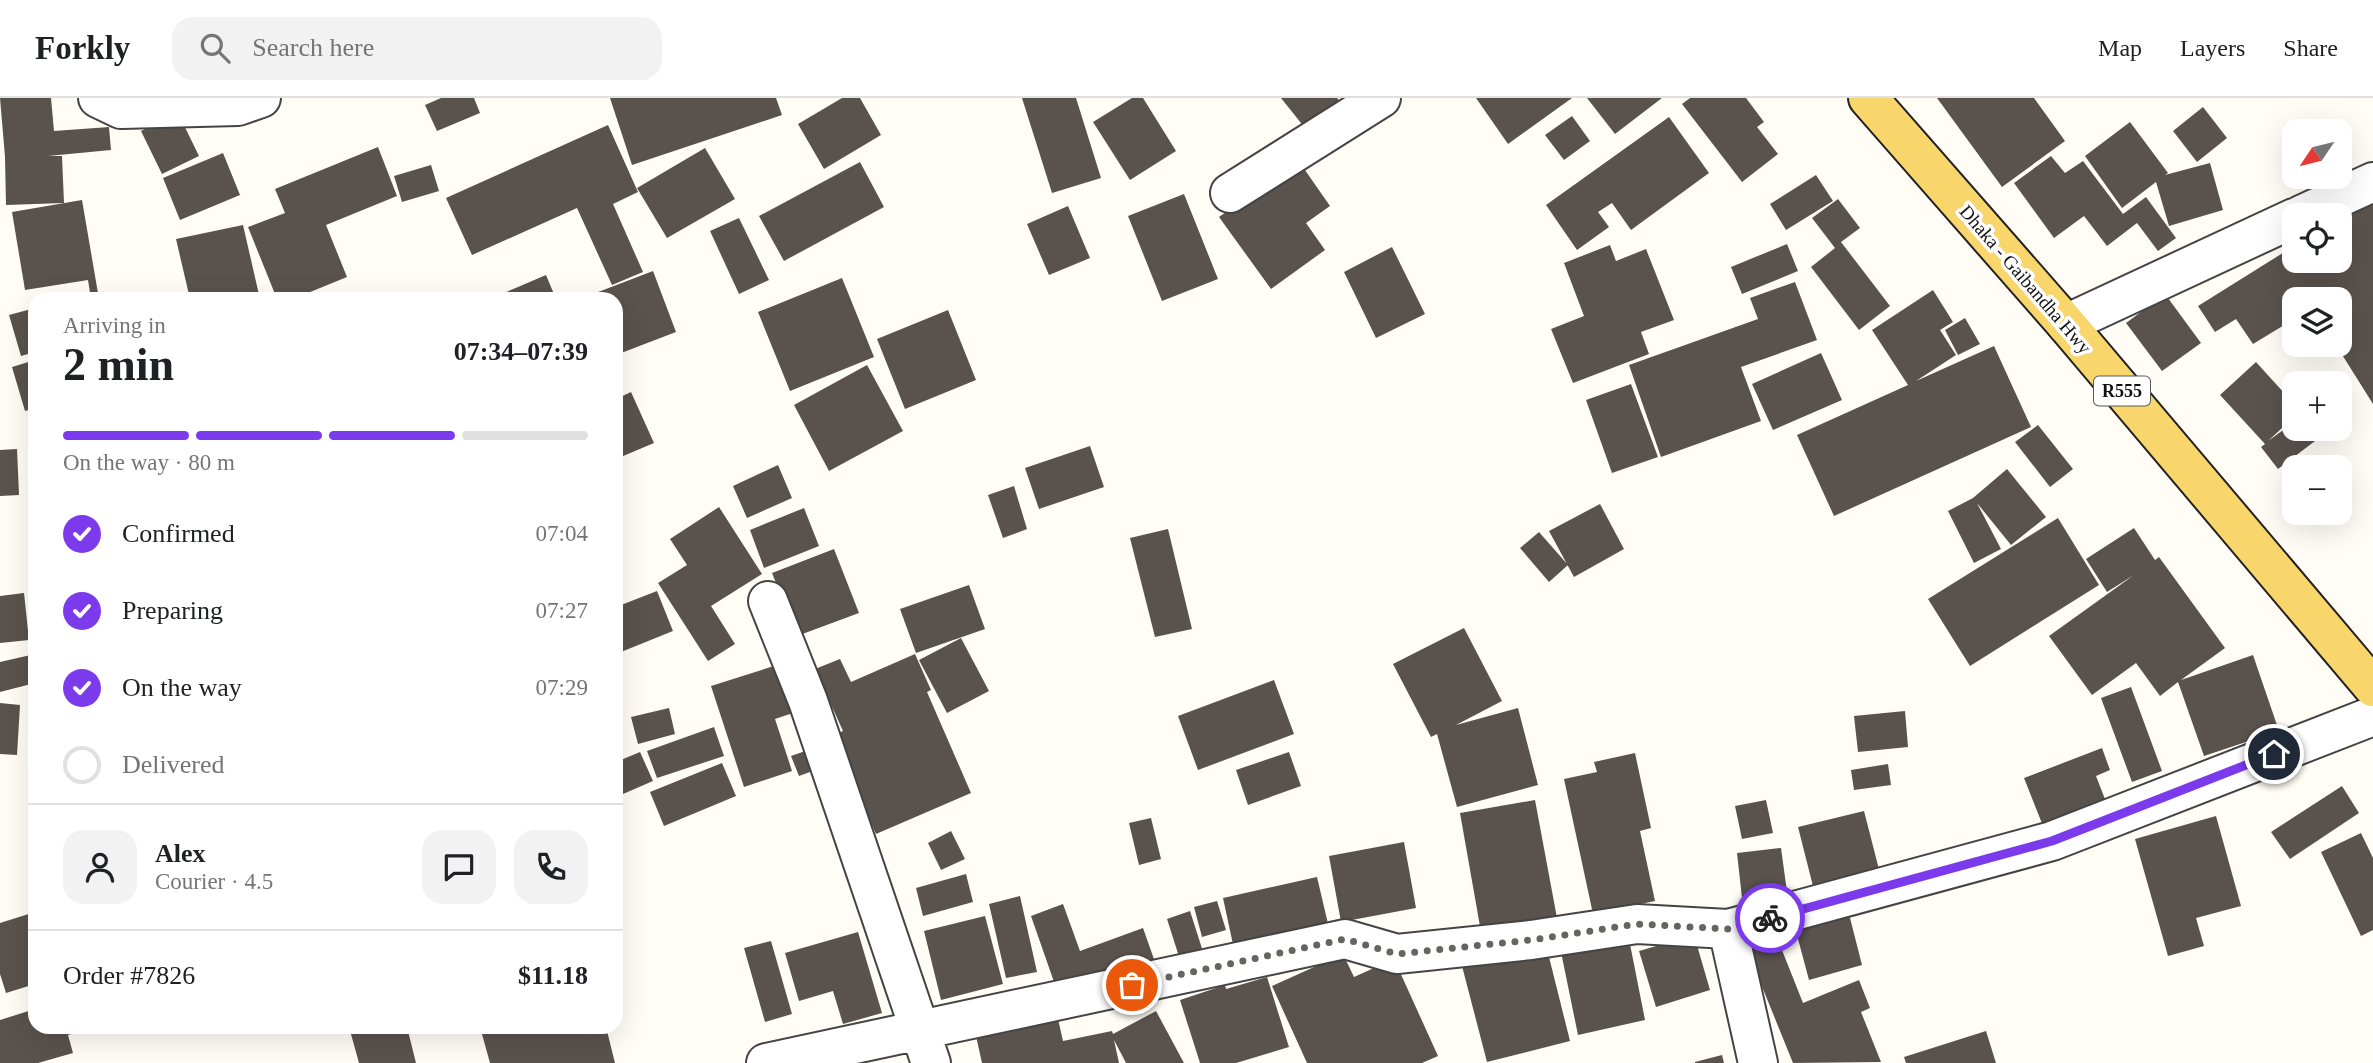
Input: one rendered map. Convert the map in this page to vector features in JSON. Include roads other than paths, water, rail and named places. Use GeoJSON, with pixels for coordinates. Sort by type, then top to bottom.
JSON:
{"type":"FeatureCollection","features":[{"type":"Feature","properties":{"kind":"main road","name":"Dhaka - Gaibandha Hwy"},"geometry":{"type":"LineString","coordinates":[[1868,98],[2066,324],[2373,687]]}},
{"type":"Feature","properties":{"kind":"street"},"geometry":{"type":"LineString","coordinates":[[98,98],[121,109],[237,106],[261,98]]}},
{"type":"Feature","properties":{"kind":"street"},"geometry":{"type":"LineString","coordinates":[[1230,193],[1381,98]]}},
{"type":"Feature","properties":{"kind":"street"},"geometry":{"type":"LineString","coordinates":[[2327,203],[2373,182]]}},
{"type":"Feature","properties":{"kind":"street"},"geometry":{"type":"LineString","coordinates":[[2066,324],[2282,224]]}},
{"type":"Feature","properties":{"kind":"street"},"geometry":{"type":"LineString","coordinates":[[768,601],[808,701],[925,1047]]}},
{"type":"Feature","properties":{"kind":"street"},"geometry":{"type":"LineString","coordinates":[[766,1063],[925,1047],[1345,939],[1397,954],[1531,940],[1637,924],[1728,929],[2052,841],[2373,716]]}},
{"type":"Feature","properties":{"kind":"street"},"geometry":{"type":"LineString","coordinates":[[1728,929],[1758,1063]]}}]}
